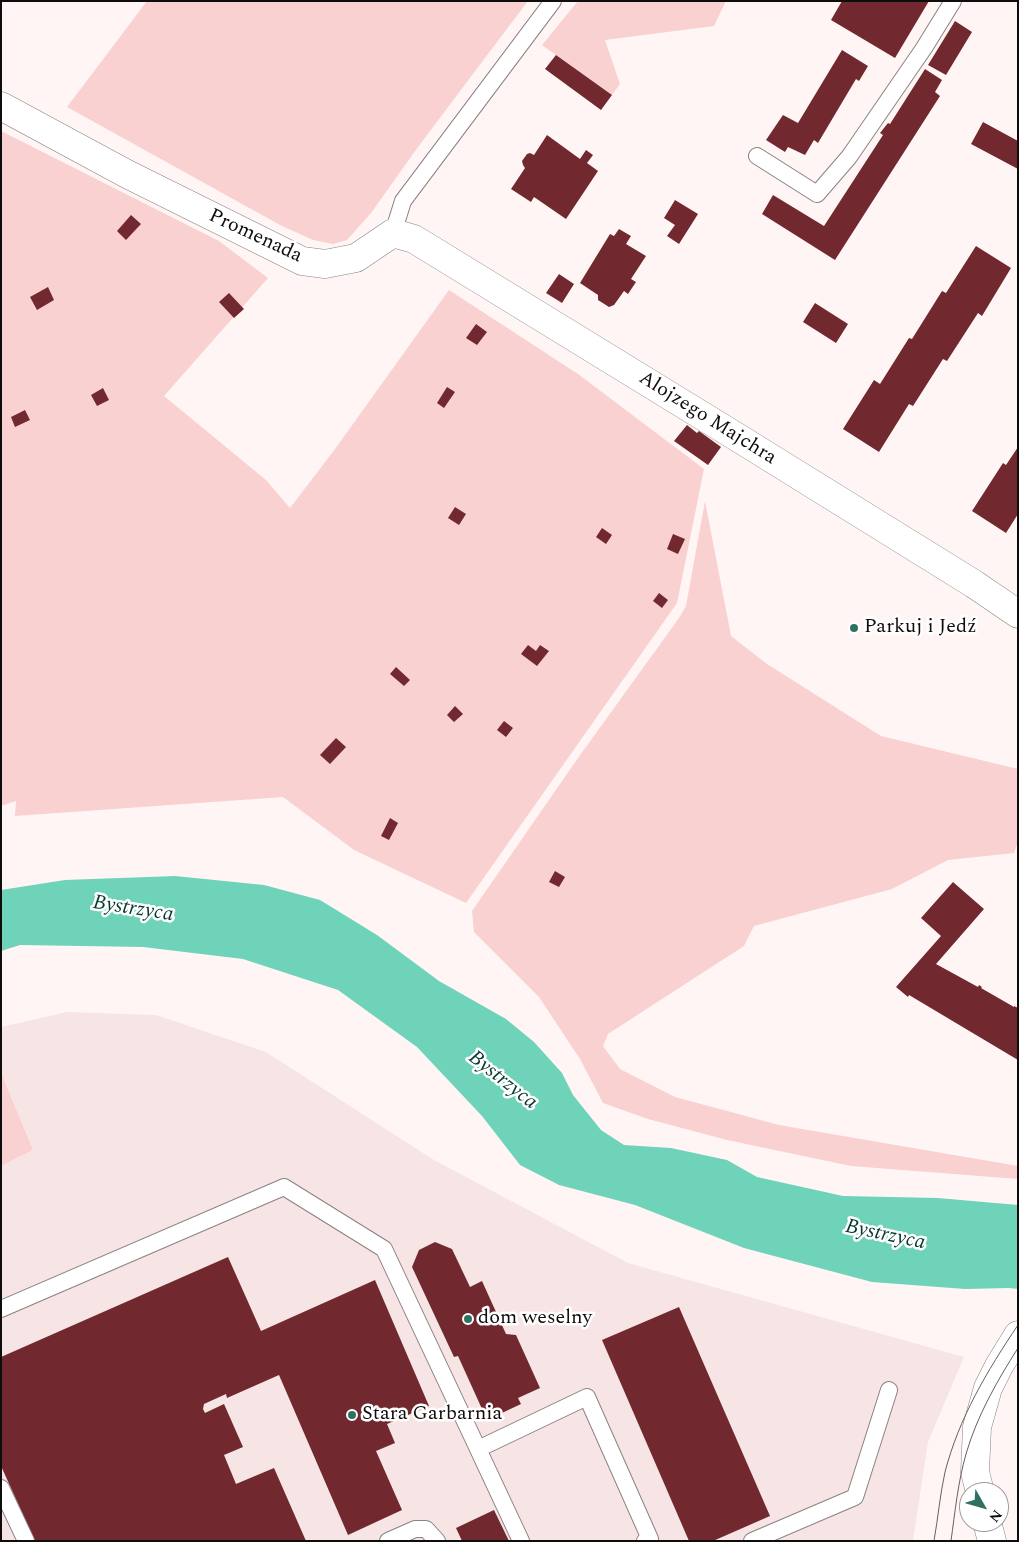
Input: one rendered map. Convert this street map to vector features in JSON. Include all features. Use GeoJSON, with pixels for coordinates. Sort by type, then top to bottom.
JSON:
{"type":"FeatureCollection","features":[{"type":"Feature","properties":{"kind":"street","name":"Promenada"},"geometry":{"type":"LineString","coordinates":[[1,106],[127,174],[302,261],[325,264],[356,258],[393,233]]}},
{"type":"Feature","properties":{"kind":"street","name":"Alojzego Majchra"},"geometry":{"type":"LineString","coordinates":[[393,233],[414,239],[974,584],[1018,614]]}},
{"type":"Feature","properties":{"kind":"street"},"geometry":{"type":"LineString","coordinates":[[978,1482],[975,1472],[977,1427],[988,1388],[1018,1335]]}},
{"type":"Feature","properties":{"kind":"lane"},"geometry":{"type":"LineString","coordinates":[[393,233],[403,201],[553,1]]}},
{"type":"Feature","properties":{"kind":"lane"},"geometry":{"type":"LineString","coordinates":[[757,156],[817,194],[849,157],[924,48],[953,1]]}},
{"type":"Feature","properties":{"kind":"lane"},"geometry":{"type":"LineString","coordinates":[[1,1309],[284,1186],[384,1249],[521,1541]]}},
{"type":"Feature","properties":{"kind":"lane"},"geometry":{"type":"LineString","coordinates":[[752,1541],[856,1497],[889,1390]]}},
{"type":"Feature","properties":{"kind":"lane"},"geometry":{"type":"LineString","coordinates":[[478,1449],[587,1397],[649,1540]]}},
{"type":"Feature","properties":{"kind":"lane"},"geometry":{"type":"LineString","coordinates":[[1,1488],[26,1541]]}},
{"type":"Feature","properties":{"kind":"lane"},"geometry":{"type":"LineString","coordinates":[[388,1541],[415,1529],[426,1529],[437,1541]]}},
{"type":"Feature","properties":{"kind":"shaded area"},"geometry":{"type":"Polygon","coordinates":[[[147,1],[528,1],[418,147],[371,213],[347,240],[333,244],[313,240],[280,225],[67,107],[147,1]]]}},
{"type":"Feature","properties":{"kind":"shaded area"},"geometry":{"type":"Polygon","coordinates":[[[578,1],[726,1],[714,26],[605,40],[620,84],[612,95],[542,45],[578,1]]]}},
{"type":"Feature","properties":{"kind":"shaded area"},"geometry":{"type":"Polygon","coordinates":[[[1,131],[219,241],[268,278],[164,396],[266,480],[290,508],[335,449],[449,290],[578,374],[704,469],[677,603],[466,903],[354,850],[283,797],[15,816],[16,801],[1,806],[1,131]]]}},
{"type":"Feature","properties":{"kind":"shaded area"},"geometry":{"type":"Polygon","coordinates":[[[705,501],[731,636],[767,664],[881,736],[1018,769],[1018,842],[1014,853],[948,860],[892,889],[754,926],[744,946],[608,1034],[603,1046],[620,1069],[675,1097],[779,1125],[1018,1166],[1018,1179],[851,1166],[727,1140],[648,1119],[603,1103],[580,1059],[539,997],[474,932],[472,911],[686,606],[705,501]]]}},
{"type":"Feature","properties":{"kind":"shaded area"},"geometry":{"type":"Polygon","coordinates":[[[67,1012],[156,1015],[266,1052],[434,1160],[628,1263],[964,1357],[928,1442],[913,1541],[1,1541],[1,1166],[33,1150],[1,1071],[1,1027],[67,1012]]]}},
{"type":"Feature","properties":{"kind":"shaded area"},"geometry":{"type":"Polygon","coordinates":[[[1,1072],[33,1150],[1,1166],[1,1072]]]}},
{"type":"Feature","properties":{"kind":"water","name":"Bystrzyca"},"geometry":{"type":"Polygon","coordinates":[[[175,876],[264,885],[320,900],[377,935],[439,981],[506,1019],[534,1042],[562,1073],[573,1095],[601,1130],[624,1145],[671,1148],[727,1160],[757,1177],[843,1196],[938,1198],[1018,1205],[1018,1289],[965,1289],[872,1282],[744,1248],[635,1205],[559,1185],[520,1165],[482,1116],[417,1047],[338,990],[243,959],[143,947],[20,945],[1,951],[1,890],[65,880],[175,876]]]}},
{"type":"Feature","properties":{"kind":"building"},"geometry":{"type":"Polygon","coordinates":[[[842,1],[929,1],[895,58],[831,20],[842,1]]]}},
{"type":"Feature","properties":{"kind":"building"},"geometry":{"type":"Polygon","coordinates":[[[955,21],[972,32],[946,75],[928,65],[955,21]]]}},
{"type":"Feature","properties":{"kind":"building"},"geometry":{"type":"Polygon","coordinates":[[[842,50],[868,66],[859,81],[856,79],[818,143],[814,140],[805,155],[788,147],[785,152],[766,140],[783,115],[798,123],[842,50]]]}},
{"type":"Feature","properties":{"kind":"building"},"geometry":{"type":"Polygon","coordinates":[[[556,55],[612,95],[601,110],[545,69],[556,55]]]}},
{"type":"Feature","properties":{"kind":"building"},"geometry":{"type":"Polygon","coordinates":[[[925,69],[942,80],[935,92],[940,96],[835,260],[762,214],[773,195],[824,226],[883,135],[880,133],[888,123],[890,124],[925,69]]]}},
{"type":"Feature","properties":{"kind":"building"},"geometry":{"type":"Polygon","coordinates":[[[983,122],[1018,141],[1018,169],[971,144],[983,122]]]}},
{"type":"Feature","properties":{"kind":"building"},"geometry":{"type":"Polygon","coordinates":[[[547,135],[580,159],[586,150],[593,155],[587,163],[598,171],[566,219],[534,197],[531,202],[511,189],[525,168],[522,161],[527,154],[534,155],[547,135]]]}},
{"type":"Feature","properties":{"kind":"building"},"geometry":{"type":"Polygon","coordinates":[[[675,200],[698,214],[679,244],[667,236],[675,225],[664,218],[675,200]]]}},
{"type":"Feature","properties":{"kind":"building"},"geometry":{"type":"Polygon","coordinates":[[[131,215],[141,224],[126,240],[117,231],[131,215]]]}},
{"type":"Feature","properties":{"kind":"building"},"geometry":{"type":"Polygon","coordinates":[[[619,229],[631,236],[626,244],[646,256],[631,279],[636,282],[628,294],[624,291],[614,305],[609,307],[598,300],[598,295],[580,283],[610,234],[614,236],[619,229]]]}},
{"type":"Feature","properties":{"kind":"building"},"geometry":{"type":"Polygon","coordinates":[[[976,246],[1011,268],[982,316],[978,313],[947,361],[943,359],[913,406],[909,404],[879,452],[843,429],[874,380],[880,384],[909,338],[912,339],[942,291],[946,293],[976,246]]]}},
{"type":"Feature","properties":{"kind":"building"},"geometry":{"type":"Polygon","coordinates":[[[559,274],[574,284],[562,303],[546,293],[559,274]]]}},
{"type":"Feature","properties":{"kind":"building"},"geometry":{"type":"Polygon","coordinates":[[[48,287],[54,300],[37,310],[30,297],[48,287]]]}},
{"type":"Feature","properties":{"kind":"building"},"geometry":{"type":"Polygon","coordinates":[[[229,293],[244,309],[234,318],[219,302],[229,293]]]}},
{"type":"Feature","properties":{"kind":"building"},"geometry":{"type":"Polygon","coordinates":[[[815,303],[848,324],[836,343],[803,322],[815,303]]]}},
{"type":"Feature","properties":{"kind":"building"},"geometry":{"type":"Polygon","coordinates":[[[476,324],[487,332],[477,345],[466,338],[476,324]]]}},
{"type":"Feature","properties":{"kind":"building"},"geometry":{"type":"Polygon","coordinates":[[[447,387],[455,392],[444,408],[437,403],[447,387]]]}},
{"type":"Feature","properties":{"kind":"building"},"geometry":{"type":"Polygon","coordinates":[[[103,388],[109,400],[97,406],[91,395],[103,388]]]}},
{"type":"Feature","properties":{"kind":"building"},"geometry":{"type":"Polygon","coordinates":[[[25,410],[30,420],[15,427],[11,417],[25,410]]]}},
{"type":"Feature","properties":{"kind":"building"},"geometry":{"type":"Polygon","coordinates":[[[687,425],[721,447],[708,465],[674,441],[687,425]]]}},
{"type":"Feature","properties":{"kind":"building"},"geometry":{"type":"Polygon","coordinates":[[[1018,447],[1018,514],[1006,533],[972,511],[1003,463],[1006,465],[1018,447]]]}},
{"type":"Feature","properties":{"kind":"building"},"geometry":{"type":"Polygon","coordinates":[[[455,507],[466,514],[459,525],[448,518],[455,507]]]}},
{"type":"Feature","properties":{"kind":"building"},"geometry":{"type":"Polygon","coordinates":[[[602,528],[612,535],[606,544],[596,537],[602,528]]]}},
{"type":"Feature","properties":{"kind":"building"},"geometry":{"type":"Polygon","coordinates":[[[673,534],[685,539],[678,554],[667,549],[673,534]]]}},
{"type":"Feature","properties":{"kind":"building"},"geometry":{"type":"Polygon","coordinates":[[[659,593],[668,600],[662,608],[653,601],[659,593]]]}},
{"type":"Feature","properties":{"kind":"building"},"geometry":{"type":"Polygon","coordinates":[[[528,645],[536,651],[540,645],[549,651],[537,666],[521,654],[528,645]]]}},
{"type":"Feature","properties":{"kind":"building"},"geometry":{"type":"Polygon","coordinates":[[[396,667],[410,680],[404,686],[390,674],[396,667]]]}},
{"type":"Feature","properties":{"kind":"building"},"geometry":{"type":"Polygon","coordinates":[[[455,706],[463,714],[454,722],[447,715],[455,706]]]}},
{"type":"Feature","properties":{"kind":"building"},"geometry":{"type":"Polygon","coordinates":[[[504,721],[513,728],[506,737],[497,730],[504,721]]]}},
{"type":"Feature","properties":{"kind":"building"},"geometry":{"type":"Polygon","coordinates":[[[336,738],[346,747],[330,764],[320,755],[336,738]]]}},
{"type":"Feature","properties":{"kind":"building"},"geometry":{"type":"Polygon","coordinates":[[[390,818],[398,823],[389,840],[381,836],[390,818]]]}},
{"type":"Feature","properties":{"kind":"building"},"geometry":{"type":"Polygon","coordinates":[[[555,871],[565,877],[559,887],[549,882],[555,871]]]}},
{"type":"Feature","properties":{"kind":"building"},"geometry":{"type":"Polygon","coordinates":[[[953,882],[984,909],[936,964],[978,987],[979,985],[981,988],[1018,1008],[1018,1060],[909,995],[908,997],[896,987],[941,936],[921,918],[953,882]]]}},
{"type":"Feature","properties":{"kind":"building","name":"dom weselny"},"geometry":{"type":"Polygon","coordinates":[[[435,1242],[452,1249],[470,1287],[482,1281],[506,1334],[516,1335],[540,1388],[518,1398],[521,1404],[487,1420],[458,1356],[454,1357],[412,1267],[419,1250],[435,1242]]]}},
{"type":"Feature","properties":{"kind":"building"},"geometry":{"type":"Polygon","coordinates":[[[228,1257],[261,1331],[375,1280],[429,1406],[387,1424],[395,1443],[376,1451],[402,1510],[348,1535],[279,1375],[227,1398],[226,1394],[204,1404],[203,1409],[205,1413],[224,1404],[243,1447],[224,1455],[236,1484],[274,1468],[306,1541],[35,1541],[1,1466],[1,1357],[228,1257]]]}},
{"type":"Feature","properties":{"kind":"building"},"geometry":{"type":"Polygon","coordinates":[[[679,1307],[770,1516],[713,1541],[689,1541],[602,1340],[679,1307]]]}},
{"type":"Feature","properties":{"kind":"building"},"geometry":{"type":"Polygon","coordinates":[[[494,1510],[509,1541],[462,1541],[456,1528],[494,1510]]]}},
{"type":"Feature","properties":{"kind":"tram line"},"geometry":{"type":"LineString","coordinates":[[934,1541],[945,1472],[958,1433],[985,1377],[1018,1325]]}},
{"type":"Feature","properties":{"kind":"tram line"},"geometry":{"type":"LineString","coordinates":[[951,1541],[957,1497],[966,1454],[988,1399],[1018,1348]]}},
{"type":"Feature","properties":{"kind":"place","name":"Parkuj i Jedź"},"geometry":{"type":"Point","coordinates":[854,628]}},
{"type":"Feature","properties":{"kind":"place","name":"dom weselny"},"geometry":{"type":"Point","coordinates":[468,1319]}},
{"type":"Feature","properties":{"kind":"place","name":"Stara Garbarnia"},"geometry":{"type":"Point","coordinates":[352,1415]}}]}
